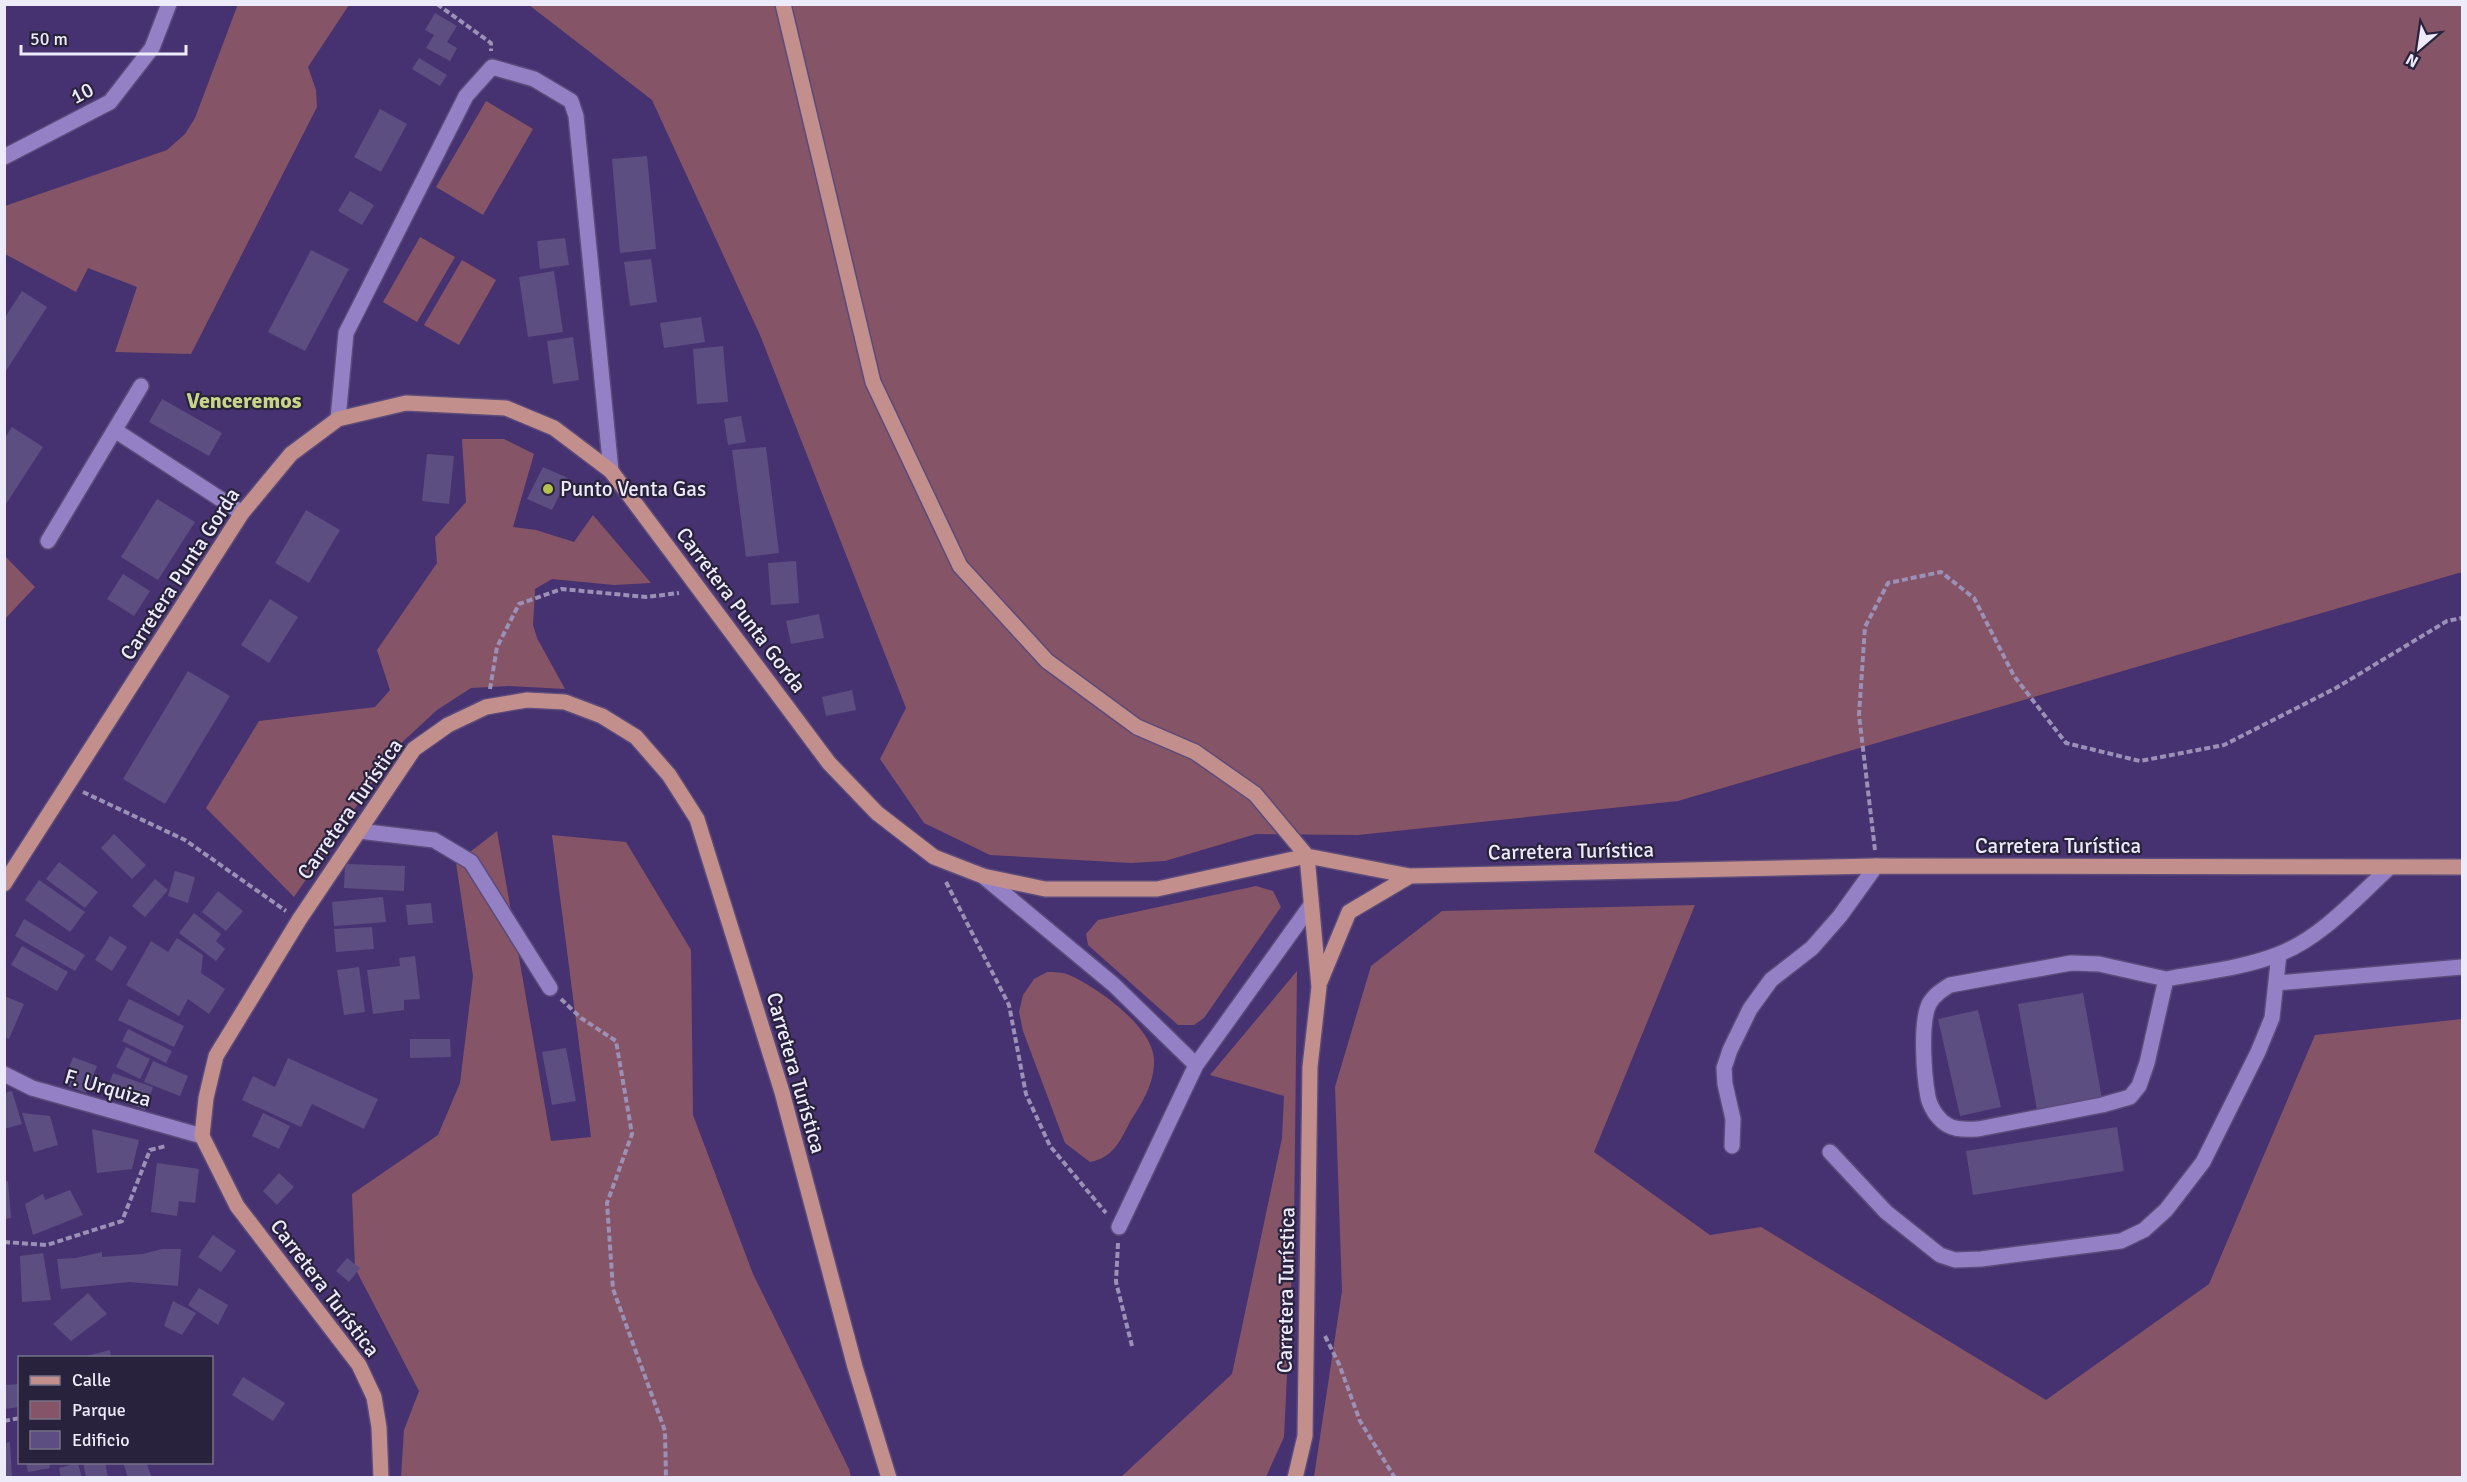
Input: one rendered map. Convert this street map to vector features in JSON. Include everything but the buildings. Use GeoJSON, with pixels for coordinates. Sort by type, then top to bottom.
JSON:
{"type":"FeatureCollection","features":[{"type":"Feature","properties":{"kind":"main road"},"geometry":{"type":"LineString","coordinates":[[783,4],[873,382],[960,566],[1047,661],[1137,727],[1195,752],[1255,794],[1307,856]]}},
{"type":"Feature","properties":{"kind":"main road","name":"Carretera Punta Gorda"},"geometry":{"type":"LineString","coordinates":[[4,884],[242,513],[291,454],[338,418],[406,403],[506,408],[554,428],[611,471],[830,763],[877,813],[934,857],[983,876],[1045,889],[1157,889],[1307,856]]}},
{"type":"Feature","properties":{"kind":"main road","name":"Carretera Turística"},"geometry":{"type":"LineString","coordinates":[[381,1478],[379,1426],[374,1397],[359,1365],[237,1206],[202,1136],[206,1098],[216,1056],[299,920],[414,749],[448,725],[486,707],[527,700],[564,702],[602,716],[636,737],[669,775],[697,819],[782,1092],[855,1367],[889,1478]]}},
{"type":"Feature","properties":{"kind":"main road","name":"Carretera Turística"},"geometry":{"type":"LineString","coordinates":[[1295,1478],[1305,1436],[1310,1067],[1318,987],[1307,856],[1410,876],[1876,866],[2463,867]]}},
{"type":"Feature","properties":{"kind":"main road"},"geometry":{"type":"LineString","coordinates":[[1318,987],[1349,912],[1410,876]]}},
{"type":"Feature","properties":{"kind":"street","name":"10"},"geometry":{"type":"LineString","coordinates":[[4,157],[110,102],[152,48],[169,4]]}},
{"type":"Feature","properties":{"kind":"street"},"geometry":{"type":"LineString","coordinates":[[338,418],[346,333],[466,96],[492,67],[534,80],[571,101],[576,116],[611,471]]}},
{"type":"Feature","properties":{"kind":"street"},"geometry":{"type":"LineString","coordinates":[[48,541],[141,386]]}},
{"type":"Feature","properties":{"kind":"street"},"geometry":{"type":"LineString","coordinates":[[116,431],[242,513]]}},
{"type":"Feature","properties":{"kind":"street"},"geometry":{"type":"LineString","coordinates":[[359,831],[434,840],[471,862],[550,988]]}},
{"type":"Feature","properties":{"kind":"street"},"geometry":{"type":"LineString","coordinates":[[1732,1146],[1733,1119],[1724,1068],[1750,1009],[1771,980],[1812,948],[1840,916],[1876,866]]}},
{"type":"Feature","properties":{"kind":"street"},"geometry":{"type":"LineString","coordinates":[[2166,979],[2147,1063],[2139,1086],[2130,1097],[2102,1105],[1978,1129],[1960,1130],[1948,1126],[1938,1117],[1928,1100],[1923,1026],[1929,1004],[1936,993],[1950,985],[2071,963],[2098,964],[2166,979],[2246,963],[2279,954],[2297,945],[2327,924],[2389,868]]}},
{"type":"Feature","properties":{"kind":"street"},"geometry":{"type":"LineString","coordinates":[[983,876],[1114,985],[1196,1065]]}},
{"type":"Feature","properties":{"kind":"street"},"geometry":{"type":"LineString","coordinates":[[1119,1227],[1196,1065],[1311,905]]}},
{"type":"Feature","properties":{"kind":"street"},"geometry":{"type":"LineString","coordinates":[[1830,1152],[1886,1212],[1940,1255],[1955,1260],[1981,1259],[2121,1241],[2144,1230],[2166,1210],[2203,1162],[2269,1027],[2277,983],[2279,954]]}},
{"type":"Feature","properties":{"kind":"street"},"geometry":{"type":"LineString","coordinates":[[2277,983],[2463,967]]}},
{"type":"Feature","properties":{"kind":"street","name":"F. Urquiza"},"geometry":{"type":"LineString","coordinates":[[4,1074],[32,1088],[202,1136]]}},
{"type":"Feature","properties":{"kind":"street"},"geometry":{"type":"LineString","coordinates":[[881,1456],[882,1478]]}},
{"type":"Feature","properties":{"kind":"path"},"geometry":{"type":"LineString","coordinates":[[437,4],[490,43],[492,67]]}},
{"type":"Feature","properties":{"kind":"path"},"geometry":{"type":"LineString","coordinates":[[1876,866],[1859,715],[1865,627],[1888,583],[1941,572],[1974,598],[2014,676],[2066,743],[2140,762],[2224,745],[2336,688],[2447,621],[2463,618]]}},
{"type":"Feature","properties":{"kind":"path"},"geometry":{"type":"LineString","coordinates":[[486,707],[497,647],[519,604],[562,589],[646,597],[700,590]]}},
{"type":"Feature","properties":{"kind":"path"},"geometry":{"type":"LineString","coordinates":[[69,786],[185,840],[299,920]]}},
{"type":"Feature","properties":{"kind":"path"},"geometry":{"type":"LineString","coordinates":[[934,857],[1009,1005],[1026,1094],[1050,1146],[1119,1227],[1116,1282],[1132,1346]]}},
{"type":"Feature","properties":{"kind":"path"},"geometry":{"type":"LineString","coordinates":[[550,988],[581,1018],[616,1041],[632,1134],[607,1203],[613,1289],[665,1431],[666,1478]]}},
{"type":"Feature","properties":{"kind":"path"},"geometry":{"type":"LineString","coordinates":[[4,1242],[47,1245],[122,1221],[150,1150],[170,1144]]}},
{"type":"Feature","properties":{"kind":"path"},"geometry":{"type":"LineString","coordinates":[[1323,1333],[1339,1364],[1360,1421],[1395,1478]]}},
{"type":"Feature","properties":{"kind":"green space"},"geometry":{"type":"Polygon","coordinates":[[[238,4],[349,5],[308,67],[316,90],[317,107],[191,354],[115,352],[137,287],[88,268],[76,292],[5,254],[5,206],[167,150],[185,134],[195,118],[238,4]]]}},
{"type":"Feature","properties":{"kind":"green space"},"geometry":{"type":"Polygon","coordinates":[[[529,5],[2462,5],[2462,572],[1678,801],[1358,835],[1256,834],[1165,861],[1131,863],[990,855],[924,823],[880,759],[906,708],[760,335],[652,100],[529,5]]]}},
{"type":"Feature","properties":{"kind":"green space"},"geometry":{"type":"Polygon","coordinates":[[[486,101],[533,129],[483,215],[436,187],[486,101]]]}},
{"type":"Feature","properties":{"kind":"green space"},"geometry":{"type":"Polygon","coordinates":[[[420,237],[455,257],[417,322],[383,302],[420,237]]]}},
{"type":"Feature","properties":{"kind":"green space"},"geometry":{"type":"Polygon","coordinates":[[[462,260],[496,280],[459,345],[424,325],[462,260]]]}},
{"type":"Feature","properties":{"kind":"green space"},"geometry":{"type":"Polygon","coordinates":[[[462,439],[504,439],[534,454],[513,527],[536,530],[574,542],[593,515],[651,583],[614,585],[552,579],[535,589],[533,625],[537,638],[565,689],[509,686],[471,688],[437,710],[397,747],[294,897],[206,808],[259,721],[375,707],[390,690],[377,650],[437,563],[435,537],[466,502],[462,439]]]}},
{"type":"Feature","properties":{"kind":"green space"},"geometry":{"type":"Polygon","coordinates":[[[4,555],[35,587],[5,619],[4,619],[4,555]]]}},
{"type":"Feature","properties":{"kind":"green space"},"geometry":{"type":"Polygon","coordinates":[[[497,831],[551,1141],[591,1137],[552,835],[626,842],[691,950],[693,1115],[753,1274],[851,1477],[401,1477],[404,1430],[419,1391],[355,1268],[352,1194],[438,1135],[460,1083],[473,976],[456,863],[497,831]]]}},
{"type":"Feature","properties":{"kind":"green space"},"geometry":{"type":"Polygon","coordinates":[[[1256,886],[1273,891],[1281,907],[1204,1018],[1194,1025],[1178,1025],[1088,945],[1086,934],[1098,920],[1256,886]]]}},
{"type":"Feature","properties":{"kind":"green space"},"geometry":{"type":"Polygon","coordinates":[[[1695,905],[1594,1152],[1710,1235],[1761,1227],[2046,1400],[2209,1284],[2315,1035],[2462,1019],[2462,1477],[1314,1477],[1342,1291],[1335,1087],[1371,966],[1442,911],[1695,905]]]}},
{"type":"Feature","properties":{"kind":"green space"},"geometry":{"type":"Polygon","coordinates":[[[1297,971],[1294,1228],[1284,1437],[1266,1477],[1121,1477],[1232,1374],[1282,1138],[1284,1096],[1210,1075],[1297,971]]]}},
{"type":"Feature","properties":{"kind":"green space"},"geometry":{"type":"Polygon","coordinates":[[[1047,972],[1069,975],[1108,998],[1134,1021],[1144,1034],[1151,1046],[1154,1059],[1154,1068],[1147,1092],[1119,1142],[1105,1156],[1090,1162],[1065,1143],[1023,1031],[1019,1012],[1023,995],[1034,979],[1047,972]]]}},
{"type":"Feature","properties":{"kind":"place","name":"Punto Venta Gas"},"geometry":{"type":"Point","coordinates":[548,489]}},
{"type":"Feature","properties":{"kind":"district","name":"Venceremos"},"geometry":{"type":"Point","coordinates":[244,400]}}]}
